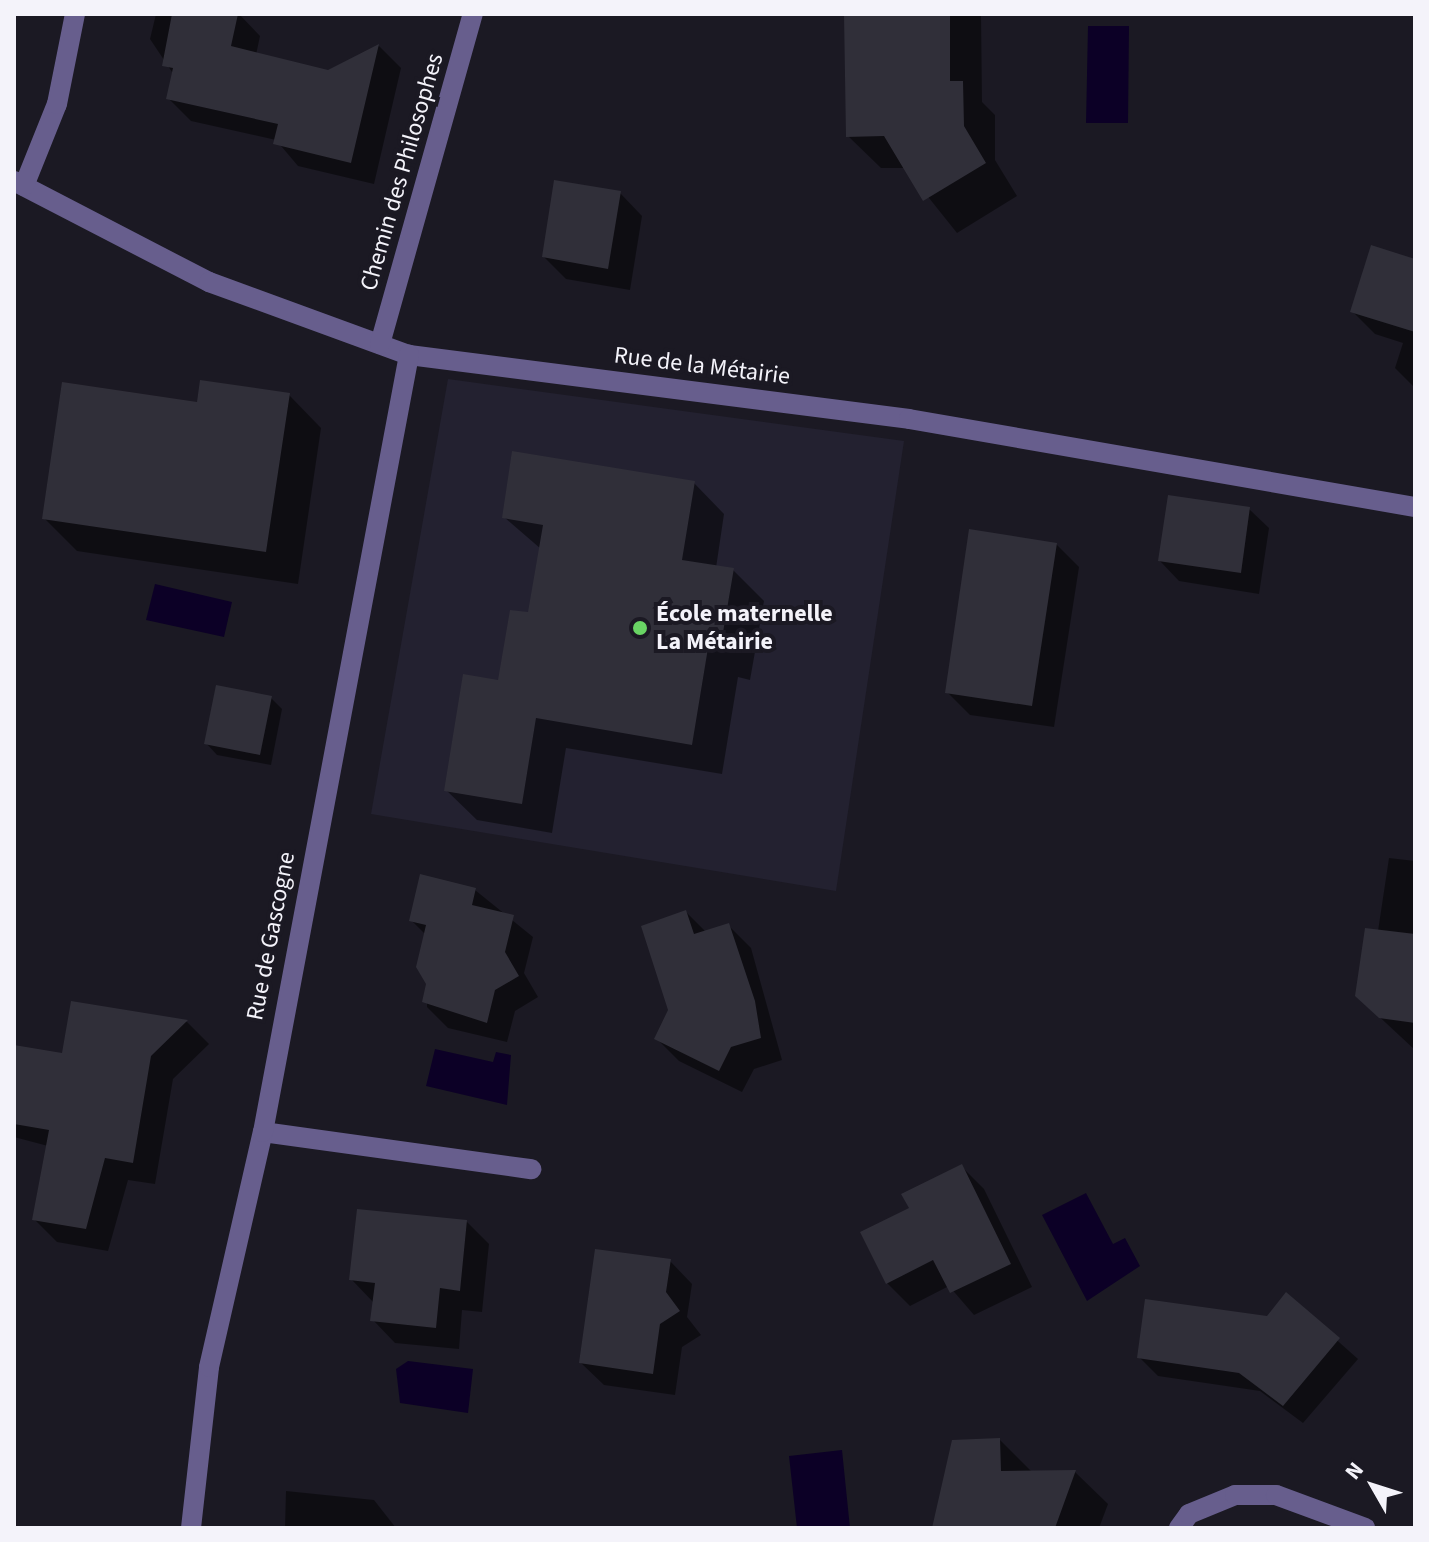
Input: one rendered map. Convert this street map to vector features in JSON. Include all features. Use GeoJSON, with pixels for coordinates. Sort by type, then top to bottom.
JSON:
{"type":"FeatureCollection","features":[{"type":"Feature","properties":{"kind":"street"},"geometry":{"type":"LineString","coordinates":[[19,183],[57,104],[75,14]]}},
{"type":"Feature","properties":{"kind":"street","name":"Chemin des Philosophes"},"geometry":{"type":"LineString","coordinates":[[380,344],[473,14]]}},
{"type":"Feature","properties":{"kind":"street","name":"Rue de la Métairie"},"geometry":{"type":"LineString","coordinates":[[19,183],[209,282],[409,355],[909,419],[1415,507]]}},
{"type":"Feature","properties":{"kind":"street","name":"Rue de Gascogne"},"geometry":{"type":"LineString","coordinates":[[191,1528],[209,1367],[263,1132],[409,355]]}},
{"type":"Feature","properties":{"kind":"street"},"geometry":{"type":"LineString","coordinates":[[263,1132],[531,1169]]}},
{"type":"Feature","properties":{"kind":"street"},"geometry":{"type":"LineString","coordinates":[[1179,1528],[1189,1514],[1235,1495],[1262,1495],[1365,1528]]}},
{"type":"Feature","properties":{"kind":"shaded area"},"geometry":{"type":"Polygon","coordinates":[[[1088,26],[1129,26],[1128,123],[1086,123],[1088,26]]]}},
{"type":"Feature","properties":{"kind":"shaded area","name":"École maternelle La Métairie"},"geometry":{"type":"Polygon","coordinates":[[[448,379],[904,441],[836,891],[371,814],[448,379]]]}},
{"type":"Feature","properties":{"kind":"shaded area"},"geometry":{"type":"Polygon","coordinates":[[[155,584],[232,602],[224,637],[146,620],[155,584]]]}},
{"type":"Feature","properties":{"kind":"shaded area"},"geometry":{"type":"Polygon","coordinates":[[[435,1049],[493,1062],[496,1052],[511,1055],[507,1105],[426,1086],[435,1049]]]}},
{"type":"Feature","properties":{"kind":"shaded area"},"geometry":{"type":"Polygon","coordinates":[[[1086,1193],[1113,1244],[1125,1238],[1140,1266],[1087,1301],[1042,1215],[1086,1193]]]}},
{"type":"Feature","properties":{"kind":"shaded area"},"geometry":{"type":"Polygon","coordinates":[[[408,1361],[473,1369],[468,1413],[400,1403],[396,1369],[408,1361]]]}},
{"type":"Feature","properties":{"kind":"shaded area"},"geometry":{"type":"Polygon","coordinates":[[[842,1450],[850,1528],[797,1528],[789,1456],[842,1450]]]}},
{"type":"Feature","properties":{"kind":"building"},"geometry":{"type":"Polygon","coordinates":[[[172,14],[238,14],[231,46],[328,70],[379,44],[351,163],[273,144],[278,124],[166,99],[173,68],[162,66],[172,14]]]}},
{"type":"Feature","properties":{"kind":"building"},"geometry":{"type":"Polygon","coordinates":[[[844,14],[950,14],[950,81],[963,81],[964,126],[986,163],[923,201],[884,136],[846,137],[844,14]]]}},
{"type":"Feature","properties":{"kind":"building"},"geometry":{"type":"Polygon","coordinates":[[[554,180],[621,191],[608,269],[542,257],[554,180]]]}},
{"type":"Feature","properties":{"kind":"building"},"geometry":{"type":"Polygon","coordinates":[[[1371,245],[1415,259],[1415,332],[1350,312],[1371,245]]]}},
{"type":"Feature","properties":{"kind":"building"},"geometry":{"type":"Polygon","coordinates":[[[200,380],[290,393],[266,552],[42,519],[62,382],[197,402],[200,380]]]}},
{"type":"Feature","properties":{"kind":"building"},"geometry":{"type":"Polygon","coordinates":[[[512,451],[695,481],[682,560],[734,568],[720,650],[708,648],[692,745],[536,718],[522,804],[444,791],[463,674],[498,680],[510,610],[528,612],[543,525],[502,518],[512,451]]]}},
{"type":"Feature","properties":{"kind":"building"},"geometry":{"type":"Polygon","coordinates":[[[1168,495],[1250,507],[1241,573],[1158,561],[1168,495]]]}},
{"type":"Feature","properties":{"kind":"building"},"geometry":{"type":"Polygon","coordinates":[[[969,529],[1057,543],[1032,706],[945,693],[969,529]]]}},
{"type":"Feature","properties":{"kind":"building"},"geometry":{"type":"Polygon","coordinates":[[[216,685],[272,696],[260,755],[204,744],[216,685]]]}},
{"type":"Feature","properties":{"kind":"building"},"geometry":{"type":"Polygon","coordinates":[[[420,874],[476,888],[472,905],[514,915],[505,952],[519,976],[495,990],[487,1023],[422,1002],[426,984],[416,967],[426,925],[409,921],[420,874]]]}},
{"type":"Feature","properties":{"kind":"building"},"geometry":{"type":"Polygon","coordinates":[[[686,910],[694,934],[729,923],[755,1001],[761,1038],[731,1047],[719,1071],[654,1039],[668,1010],[641,926],[686,910]]]}},
{"type":"Feature","properties":{"kind":"building"},"geometry":{"type":"Polygon","coordinates":[[[1365,928],[1415,934],[1415,1023],[1379,1018],[1355,996],[1365,928]]]}},
{"type":"Feature","properties":{"kind":"building"},"geometry":{"type":"Polygon","coordinates":[[[71,1001],[188,1020],[151,1056],[133,1163],[105,1158],[86,1229],[32,1220],[49,1130],[14,1124],[14,1045],[62,1053],[71,1001]]]}},
{"type":"Feature","properties":{"kind":"building"},"geometry":{"type":"Polygon","coordinates":[[[962,1164],[1011,1264],[950,1293],[933,1260],[886,1284],[860,1232],[909,1208],[901,1194],[962,1164]]]}},
{"type":"Feature","properties":{"kind":"building"},"geometry":{"type":"Polygon","coordinates":[[[357,1209],[467,1220],[460,1291],[440,1288],[436,1328],[370,1321],[375,1283],[349,1280],[357,1209]]]}},
{"type":"Feature","properties":{"kind":"building"},"geometry":{"type":"Polygon","coordinates":[[[595,1249],[671,1259],[666,1292],[680,1311],[660,1324],[653,1374],[579,1363],[595,1249]]]}},
{"type":"Feature","properties":{"kind":"building"},"geometry":{"type":"Polygon","coordinates":[[[1286,1292],[1340,1338],[1283,1406],[1239,1373],[1137,1358],[1145,1299],[1267,1316],[1286,1292]]]}},
{"type":"Feature","properties":{"kind":"building"},"geometry":{"type":"Polygon","coordinates":[[[1000,1438],[1001,1471],[1076,1470],[1055,1528],[932,1528],[952,1440],[1000,1438]]]}},
{"type":"Feature","properties":{"kind":"place","name":"École maternelle La Métairie"},"geometry":{"type":"Point","coordinates":[640,628]}}]}
